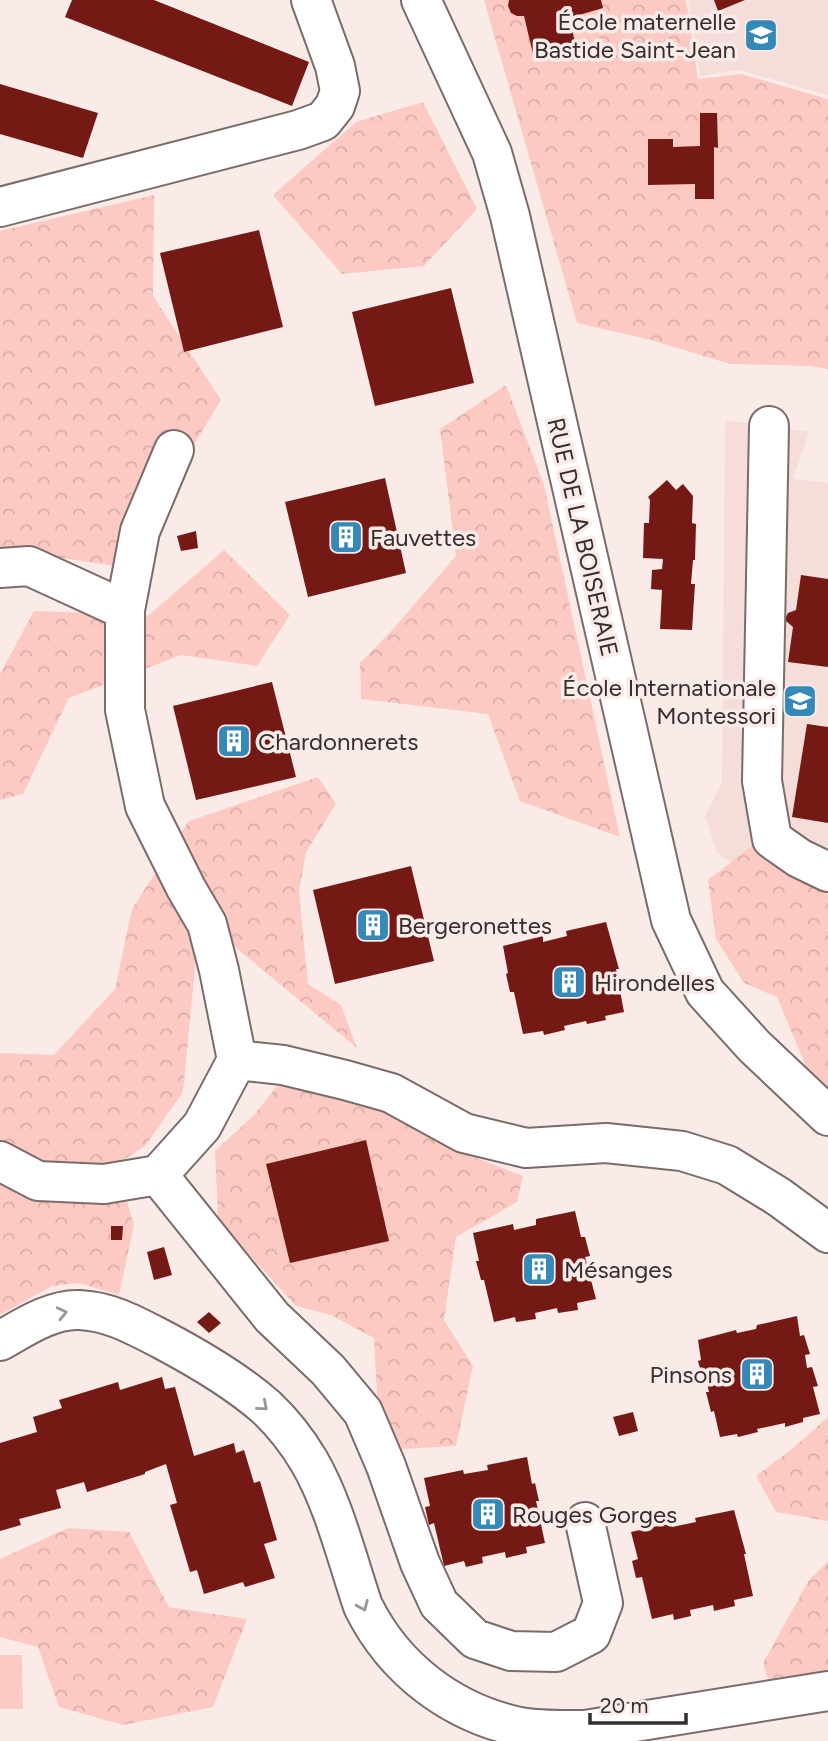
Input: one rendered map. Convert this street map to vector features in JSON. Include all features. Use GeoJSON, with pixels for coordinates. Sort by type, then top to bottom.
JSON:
{"type":"FeatureCollection","features":[{"type":"Feature","properties":{"kind":"street"},"geometry":{"type":"LineString","coordinates":[[0,207],[298,130],[323,121],[335,106],[340,90],[335,66],[311,0]]}},
{"type":"Feature","properties":{"kind":"street","name":"RUE DE LA BOISERAIE"},"geometry":{"type":"LineString","coordinates":[[421,0],[492,153],[510,216],[671,920],[705,992],[754,1046],[828,1116]]}},
{"type":"Feature","properties":{"kind":"street"},"geometry":{"type":"LineString","coordinates":[[769,426],[762,781],[772,839],[799,858],[828,872]]}},
{"type":"Feature","properties":{"kind":"street"},"geometry":{"type":"LineString","coordinates":[[0,1161],[38,1181],[104,1184],[158,1175],[202,1126],[237,1060],[207,924],[145,806],[125,710],[125,610],[140,531],[174,450]]}},
{"type":"Feature","properties":{"kind":"street"},"geometry":{"type":"LineString","coordinates":[[0,568],[29,566],[125,610]]}},
{"type":"Feature","properties":{"kind":"street"},"geometry":{"type":"LineString","coordinates":[[237,1060],[283,1065],[391,1093],[464,1133],[526,1148],[606,1143],[682,1151],[727,1165],[779,1197],[828,1233]]}},
{"type":"Feature","properties":{"kind":"street"},"geometry":{"type":"LineString","coordinates":[[158,1175],[272,1317],[328,1370],[363,1412],[386,1466],[420,1563],[439,1604],[475,1639],[511,1651],[556,1652],[591,1634],[603,1604],[585,1522]]}},
{"type":"Feature","properties":{"kind":"street"},"geometry":{"type":"LineString","coordinates":[[0,1341],[51,1315],[76,1309],[103,1313],[129,1322],[194,1357],[232,1381],[266,1408],[288,1430],[309,1462],[326,1496],[363,1606],[382,1640],[409,1670],[434,1691],[461,1708],[490,1720],[522,1728],[585,1730],[828,1691]]}},
{"type":"Feature","properties":{"kind":"shaded area","name":"École maternelle Bastide Saint-Jean"},"geometry":{"type":"Polygon","coordinates":[[[688,0],[828,0],[828,95],[739,70],[700,76],[688,0]]]}},
{"type":"Feature","properties":{"kind":"shaded area"},"geometry":{"type":"Polygon","coordinates":[[[725,420],[809,432],[793,479],[828,483],[828,913],[783,898],[717,853],[705,816],[722,782],[725,420]]]}},
{"type":"Feature","properties":{"kind":"green space"},"geometry":{"type":"Polygon","coordinates":[[[484,0],[686,0],[698,79],[741,74],[828,99],[828,369],[811,366],[730,364],[651,340],[577,323],[484,0]]]}},
{"type":"Feature","properties":{"kind":"green space"},"geometry":{"type":"Polygon","coordinates":[[[423,102],[477,209],[424,266],[342,274],[273,195],[356,122],[423,102]]]}},
{"type":"Feature","properties":{"kind":"green space"},"geometry":{"type":"Polygon","coordinates":[[[154,195],[153,296],[221,400],[120,567],[0,550],[0,231],[154,195]]]}},
{"type":"Feature","properties":{"kind":"green space"},"geometry":{"type":"Polygon","coordinates":[[[506,385],[544,485],[620,837],[520,801],[488,714],[361,699],[360,663],[456,556],[440,429],[506,385]]]}},
{"type":"Feature","properties":{"kind":"green space"},"geometry":{"type":"Polygon","coordinates":[[[224,550],[290,615],[257,666],[181,655],[69,698],[23,794],[0,800],[0,674],[34,611],[149,615],[224,550]]]}},
{"type":"Feature","properties":{"kind":"green space"},"geometry":{"type":"Polygon","coordinates":[[[318,777],[336,804],[306,852],[299,891],[308,984],[341,1005],[357,1048],[223,937],[196,958],[183,1092],[146,1145],[116,1165],[134,1225],[119,1295],[79,1283],[52,1286],[0,1315],[0,1053],[54,1055],[115,989],[132,909],[189,821],[318,777]]]}},
{"type":"Feature","properties":{"kind":"green space"},"geometry":{"type":"Polygon","coordinates":[[[753,845],[828,895],[828,1098],[809,1074],[777,997],[744,983],[716,939],[708,880],[753,845]]]}},
{"type":"Feature","properties":{"kind":"green space"},"geometry":{"type":"Polygon","coordinates":[[[278,1085],[372,1103],[438,1143],[523,1176],[517,1202],[456,1237],[444,1320],[473,1366],[456,1446],[402,1449],[377,1394],[374,1338],[331,1315],[296,1306],[218,1220],[215,1151],[253,1116],[278,1085]]]}},
{"type":"Feature","properties":{"kind":"green space"},"geometry":{"type":"Polygon","coordinates":[[[828,1417],[828,1521],[776,1512],[756,1476],[828,1417]]]}},
{"type":"Feature","properties":{"kind":"green space"},"geometry":{"type":"Polygon","coordinates":[[[68,1528],[129,1532],[169,1607],[247,1619],[213,1707],[123,1725],[59,1707],[38,1647],[0,1637],[0,1559],[68,1528]]]}},
{"type":"Feature","properties":{"kind":"green space"},"geometry":{"type":"Polygon","coordinates":[[[828,1561],[828,1670],[768,1679],[763,1663],[809,1580],[828,1561]]]}},
{"type":"Feature","properties":{"kind":"green space"},"geometry":{"type":"Polygon","coordinates":[[[0,1655],[22,1655],[23,1709],[0,1709],[0,1655]]]}},
{"type":"Feature","properties":{"kind":"building"},"geometry":{"type":"Polygon","coordinates":[[[72,0],[154,0],[309,62],[292,106],[65,17],[72,0]]]}},
{"type":"Feature","properties":{"kind":"building"},"geometry":{"type":"Polygon","coordinates":[[[509,0],[601,0],[603,8],[569,18],[575,42],[533,54],[524,16],[511,13],[509,0]]]}},
{"type":"Feature","properties":{"kind":"building"},"geometry":{"type":"Polygon","coordinates":[[[714,0],[745,0],[718,11],[714,0]]]}},
{"type":"Feature","properties":{"kind":"building"},"geometry":{"type":"Polygon","coordinates":[[[0,84],[98,113],[83,158],[0,134],[0,84]]]}},
{"type":"Feature","properties":{"kind":"building"},"geometry":{"type":"Polygon","coordinates":[[[700,113],[717,113],[718,148],[714,147],[714,199],[695,199],[695,184],[648,185],[648,139],[673,139],[673,147],[700,146],[700,113]]]}},
{"type":"Feature","properties":{"kind":"building"},"geometry":{"type":"Polygon","coordinates":[[[259,230],[283,327],[184,352],[160,253],[259,230]]]}},
{"type":"Feature","properties":{"kind":"building"},"geometry":{"type":"Polygon","coordinates":[[[451,288],[474,383],[375,406],[352,312],[451,288]]]}},
{"type":"Feature","properties":{"kind":"building","name":"Fauvettes"},"geometry":{"type":"Polygon","coordinates":[[[385,478],[406,573],[308,597],[285,502],[385,478]]]}},
{"type":"Feature","properties":{"kind":"building"},"geometry":{"type":"Polygon","coordinates":[[[667,480],[676,490],[683,484],[693,496],[692,523],[696,524],[691,584],[695,584],[692,630],[660,629],[662,590],[651,589],[652,570],[662,569],[663,559],[643,558],[644,523],[649,523],[648,497],[667,480]]]}},
{"type":"Feature","properties":{"kind":"building"},"geometry":{"type":"Polygon","coordinates":[[[196,531],[198,548],[181,551],[177,536],[196,531]]]}},
{"type":"Feature","properties":{"kind":"building"},"geometry":{"type":"Polygon","coordinates":[[[801,575],[828,579],[828,667],[788,662],[793,627],[786,621],[786,617],[788,613],[796,610],[801,575]]]}},
{"type":"Feature","properties":{"kind":"building","name":"Chardonnerets"},"geometry":{"type":"Polygon","coordinates":[[[272,682],[296,777],[196,800],[173,706],[272,682]]]}},
{"type":"Feature","properties":{"kind":"building"},"geometry":{"type":"Polygon","coordinates":[[[807,724],[828,727],[828,823],[792,817],[807,724]]]}},
{"type":"Feature","properties":{"kind":"building","name":"Bergeronettes"},"geometry":{"type":"Polygon","coordinates":[[[411,866],[434,961],[335,984],[313,890],[411,866]]]}},
{"type":"Feature","properties":{"kind":"building","name":"Hirondelles"},"geometry":{"type":"Polygon","coordinates":[[[606,922],[619,969],[616,969],[624,1012],[605,1016],[606,1020],[564,1026],[565,1030],[544,1035],[543,1031],[523,1034],[514,992],[510,992],[503,946],[543,936],[543,942],[567,936],[566,931],[606,922]]]}},
{"type":"Feature","properties":{"kind":"building"},"geometry":{"type":"Polygon","coordinates":[[[366,1140],[389,1241],[290,1263],[266,1164],[366,1140]]]}},
{"type":"Feature","properties":{"kind":"building","name":"Mésanges"},"geometry":{"type":"Polygon","coordinates":[[[575,1211],[581,1237],[585,1237],[590,1256],[585,1257],[596,1299],[577,1303],[578,1310],[558,1313],[557,1308],[535,1313],[536,1319],[516,1322],[515,1317],[494,1322],[484,1280],[481,1280],[476,1261],[479,1261],[473,1233],[513,1224],[514,1230],[536,1225],[536,1219],[575,1211]]]}},
{"type":"Feature","properties":{"kind":"building"},"geometry":{"type":"Polygon","coordinates":[[[111,1226],[123,1226],[122,1240],[111,1240],[111,1226]]]}},
{"type":"Feature","properties":{"kind":"building"},"geometry":{"type":"Polygon","coordinates":[[[164,1247],[172,1275],[154,1280],[147,1252],[164,1247]]]}},
{"type":"Feature","properties":{"kind":"building"},"geometry":{"type":"Polygon","coordinates":[[[209,1312],[221,1323],[209,1333],[197,1322],[209,1312]]]}},
{"type":"Feature","properties":{"kind":"building","name":"Pinsons"},"geometry":{"type":"Polygon","coordinates":[[[797,1316],[800,1336],[804,1335],[810,1354],[805,1355],[807,1368],[812,1367],[818,1386],[813,1387],[820,1414],[803,1418],[803,1422],[785,1427],[785,1423],[757,1429],[758,1432],[738,1437],[737,1434],[720,1437],[706,1392],[709,1392],[706,1379],[703,1379],[698,1361],[701,1360],[698,1340],[736,1330],[737,1333],[756,1329],[757,1325],[797,1316]]]}},
{"type":"Feature","properties":{"kind":"building"},"geometry":{"type":"Polygon","coordinates":[[[162,1377],[165,1389],[175,1387],[194,1456],[234,1443],[236,1453],[244,1450],[254,1483],[260,1481],[277,1540],[264,1544],[275,1578],[245,1587],[243,1582],[204,1594],[197,1570],[190,1572],[170,1505],[177,1503],[166,1464],[145,1474],[87,1492],[84,1482],[56,1490],[61,1508],[19,1519],[21,1525],[0,1531],[0,1443],[37,1432],[33,1417],[62,1408],[59,1400],[118,1382],[120,1390],[162,1377]]]}},
{"type":"Feature","properties":{"kind":"building"},"geometry":{"type":"Polygon","coordinates":[[[633,1412],[638,1431],[619,1436],[613,1417],[633,1412]]]}},
{"type":"Feature","properties":{"kind":"building","name":"Rouges Gorges"},"geometry":{"type":"Polygon","coordinates":[[[527,1457],[532,1484],[535,1483],[539,1501],[536,1501],[545,1543],[526,1547],[527,1553],[506,1558],[505,1552],[482,1557],[483,1563],[466,1567],[464,1561],[444,1566],[434,1523],[429,1525],[425,1507],[430,1506],[424,1478],[463,1470],[464,1474],[488,1470],[487,1465],[527,1457]]]}},
{"type":"Feature","properties":{"kind":"building"},"geometry":{"type":"Polygon","coordinates":[[[734,1510],[746,1554],[753,1596],[734,1600],[735,1606],[714,1611],[713,1605],[690,1610],[691,1616],[674,1620],[673,1614],[652,1619],[642,1577],[636,1578],[632,1561],[638,1559],[631,1532],[671,1523],[672,1527],[696,1522],[695,1518],[734,1510]]]}},
{"type":"Feature","properties":{"kind":"place","name":"École maternelle Bastide Saint-Jean"},"geometry":{"type":"Point","coordinates":[761,35]}},
{"type":"Feature","properties":{"kind":"place","name":"Fauvettes"},"geometry":{"type":"Point","coordinates":[346,537]}},
{"type":"Feature","properties":{"kind":"place","name":"École Internationale Montessori"},"geometry":{"type":"Point","coordinates":[800,701]}},
{"type":"Feature","properties":{"kind":"place","name":"Chardonnerets"},"geometry":{"type":"Point","coordinates":[234,741]}},
{"type":"Feature","properties":{"kind":"place","name":"Bergeronettes"},"geometry":{"type":"Point","coordinates":[373,925]}},
{"type":"Feature","properties":{"kind":"place","name":"Hirondelles"},"geometry":{"type":"Point","coordinates":[569,982]}},
{"type":"Feature","properties":{"kind":"place","name":"Mésanges"},"geometry":{"type":"Point","coordinates":[539,1269]}},
{"type":"Feature","properties":{"kind":"place","name":"Pinsons"},"geometry":{"type":"Point","coordinates":[757,1374]}},
{"type":"Feature","properties":{"kind":"place","name":"Rouges Gorges"},"geometry":{"type":"Point","coordinates":[488,1514]}}]}
